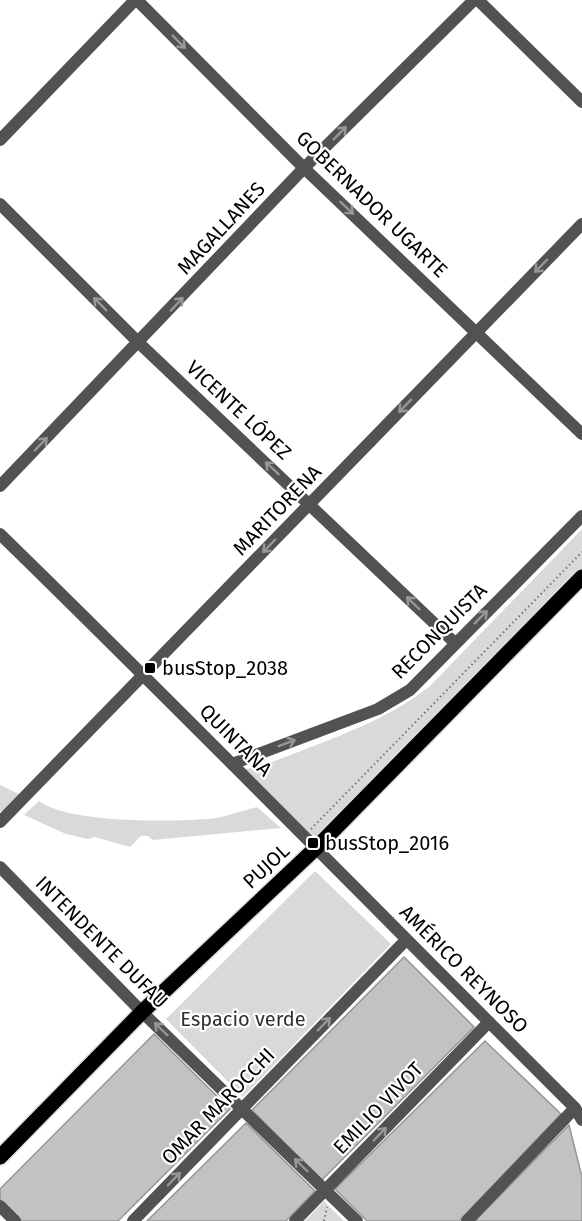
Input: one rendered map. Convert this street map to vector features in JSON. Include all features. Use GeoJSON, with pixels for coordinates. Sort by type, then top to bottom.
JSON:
{"type":"FeatureCollection","features":[{"type":"Feature","properties":{"kind":"main road","name":"PUJOL"},"geometry":{"type":"LineString","coordinates":[[0,1157],[142,1012],[317,847],[582,577]]}},
{"type":"Feature","properties":{"kind":"street"},"geometry":{"type":"LineString","coordinates":[[0,140],[136,0]]}},
{"type":"Feature","properties":{"kind":"street","name":"GOBERNADOR UGARTE"},"geometry":{"type":"LineString","coordinates":[[136,0],[304,168],[582,434]]}},
{"type":"Feature","properties":{"kind":"street"},"geometry":{"type":"LineString","coordinates":[[476,0],[582,102]]}},
{"type":"Feature","properties":{"kind":"street","name":"MAGALLANES"},"geometry":{"type":"LineString","coordinates":[[0,486],[304,168],[476,0]]}},
{"type":"Feature","properties":{"kind":"street","name":"VICENTE LÓPEZ"},"geometry":{"type":"LineString","coordinates":[[0,204],[139,343],[454,643]]}},
{"type":"Feature","properties":{"kind":"street","name":"MARITORENA"},"geometry":{"type":"LineString","coordinates":[[0,822],[582,224]]}},
{"type":"Feature","properties":{"kind":"street","name":"RECONQUISTA"},"geometry":{"type":"LineString","coordinates":[[232,764],[378,709],[410,690],[582,516]]}},
{"type":"Feature","properties":{"kind":"street","name":"QUINTANA"},"geometry":{"type":"LineString","coordinates":[[0,534],[317,847]]}},
{"type":"Feature","properties":{"kind":"street","name":"AMÉRICO REYNOSO"},"geometry":{"type":"LineString","coordinates":[[317,847],[406,940],[575,1108],[582,1120]]}},
{"type":"Feature","properties":{"kind":"street","name":"INTENDENTE DUFAU"},"geometry":{"type":"LineString","coordinates":[[0,867],[142,1012],[357,1221]]}},
{"type":"Feature","properties":{"kind":"street","name":"OMAR MAROCCHI"},"geometry":{"type":"LineString","coordinates":[[133,1221],[406,940]]}},
{"type":"Feature","properties":{"kind":"street","name":"EMILIO VIVOT"},"geometry":{"type":"LineString","coordinates":[[295,1221],[489,1022]]}},
{"type":"Feature","properties":{"kind":"street"},"geometry":{"type":"LineString","coordinates":[[467,1221],[575,1108]]}},
{"type":"Feature","properties":{"kind":"street"},"geometry":{"type":"LineString","coordinates":[[0,1206],[15,1221]]}},
{"type":"Feature","properties":{"kind":"path"},"geometry":{"type":"LineString","coordinates":[[305,835],[582,552]]}},
{"type":"Feature","properties":{"kind":"path"},"geometry":{"type":"LineString","coordinates":[[324,1221],[327,1204]]}},
{"type":"Feature","properties":{"kind":"green space"},"geometry":{"type":"Polygon","coordinates":[[[582,529],[582,568],[324,833],[318,836],[311,835],[245,769],[260,767],[348,732],[411,700],[430,686],[582,529]]]}},
{"type":"Feature","properties":{"kind":"green space"},"geometry":{"type":"Polygon","coordinates":[[[0,785],[21,795],[3,813],[0,811],[0,785]]]}},
{"type":"Feature","properties":{"kind":"green space"},"geometry":{"type":"Polygon","coordinates":[[[39,801],[72,814],[145,820],[213,818],[257,807],[281,828],[153,840],[148,836],[141,836],[130,847],[95,837],[88,839],[66,834],[24,815],[39,801]]]}},
{"type":"Feature","properties":{"kind":"green space","name":"Espacio verde"},"geometry":{"type":"Polygon","coordinates":[[[315,871],[391,944],[243,1097],[166,1019],[315,871]]]}},
{"type":"Feature","properties":{"kind":"green space"},"geometry":{"type":"Polygon","coordinates":[[[324,1201],[344,1221],[305,1221],[324,1201]]]}},
{"type":"Feature","properties":{"kind":"building"},"geometry":{"type":"Polygon","coordinates":[[[404,957],[474,1027],[321,1181],[252,1110],[404,957]]]}},
{"type":"Feature","properties":{"kind":"building"},"geometry":{"type":"Polygon","coordinates":[[[154,1034],[230,1109],[118,1221],[22,1221],[0,1200],[0,1189],[154,1034]]]}},
{"type":"Feature","properties":{"kind":"building"},"geometry":{"type":"Polygon","coordinates":[[[485,1041],[561,1114],[459,1221],[367,1221],[335,1189],[485,1041]]]}},
{"type":"Feature","properties":{"kind":"building"},"geometry":{"type":"Polygon","coordinates":[[[246,1123],[315,1191],[286,1221],[147,1221],[246,1123]]]}},
{"type":"Feature","properties":{"kind":"building"},"geometry":{"type":"Polygon","coordinates":[[[569,1125],[582,1177],[582,1221],[475,1221],[569,1125]]]}},
{"type":"Feature","properties":{"kind":"place","name":"busStop_2038"},"geometry":{"type":"Point","coordinates":[150,668]}},
{"type":"Feature","properties":{"kind":"place","name":"busStop_2016"},"geometry":{"type":"Point","coordinates":[313,843]}}]}
